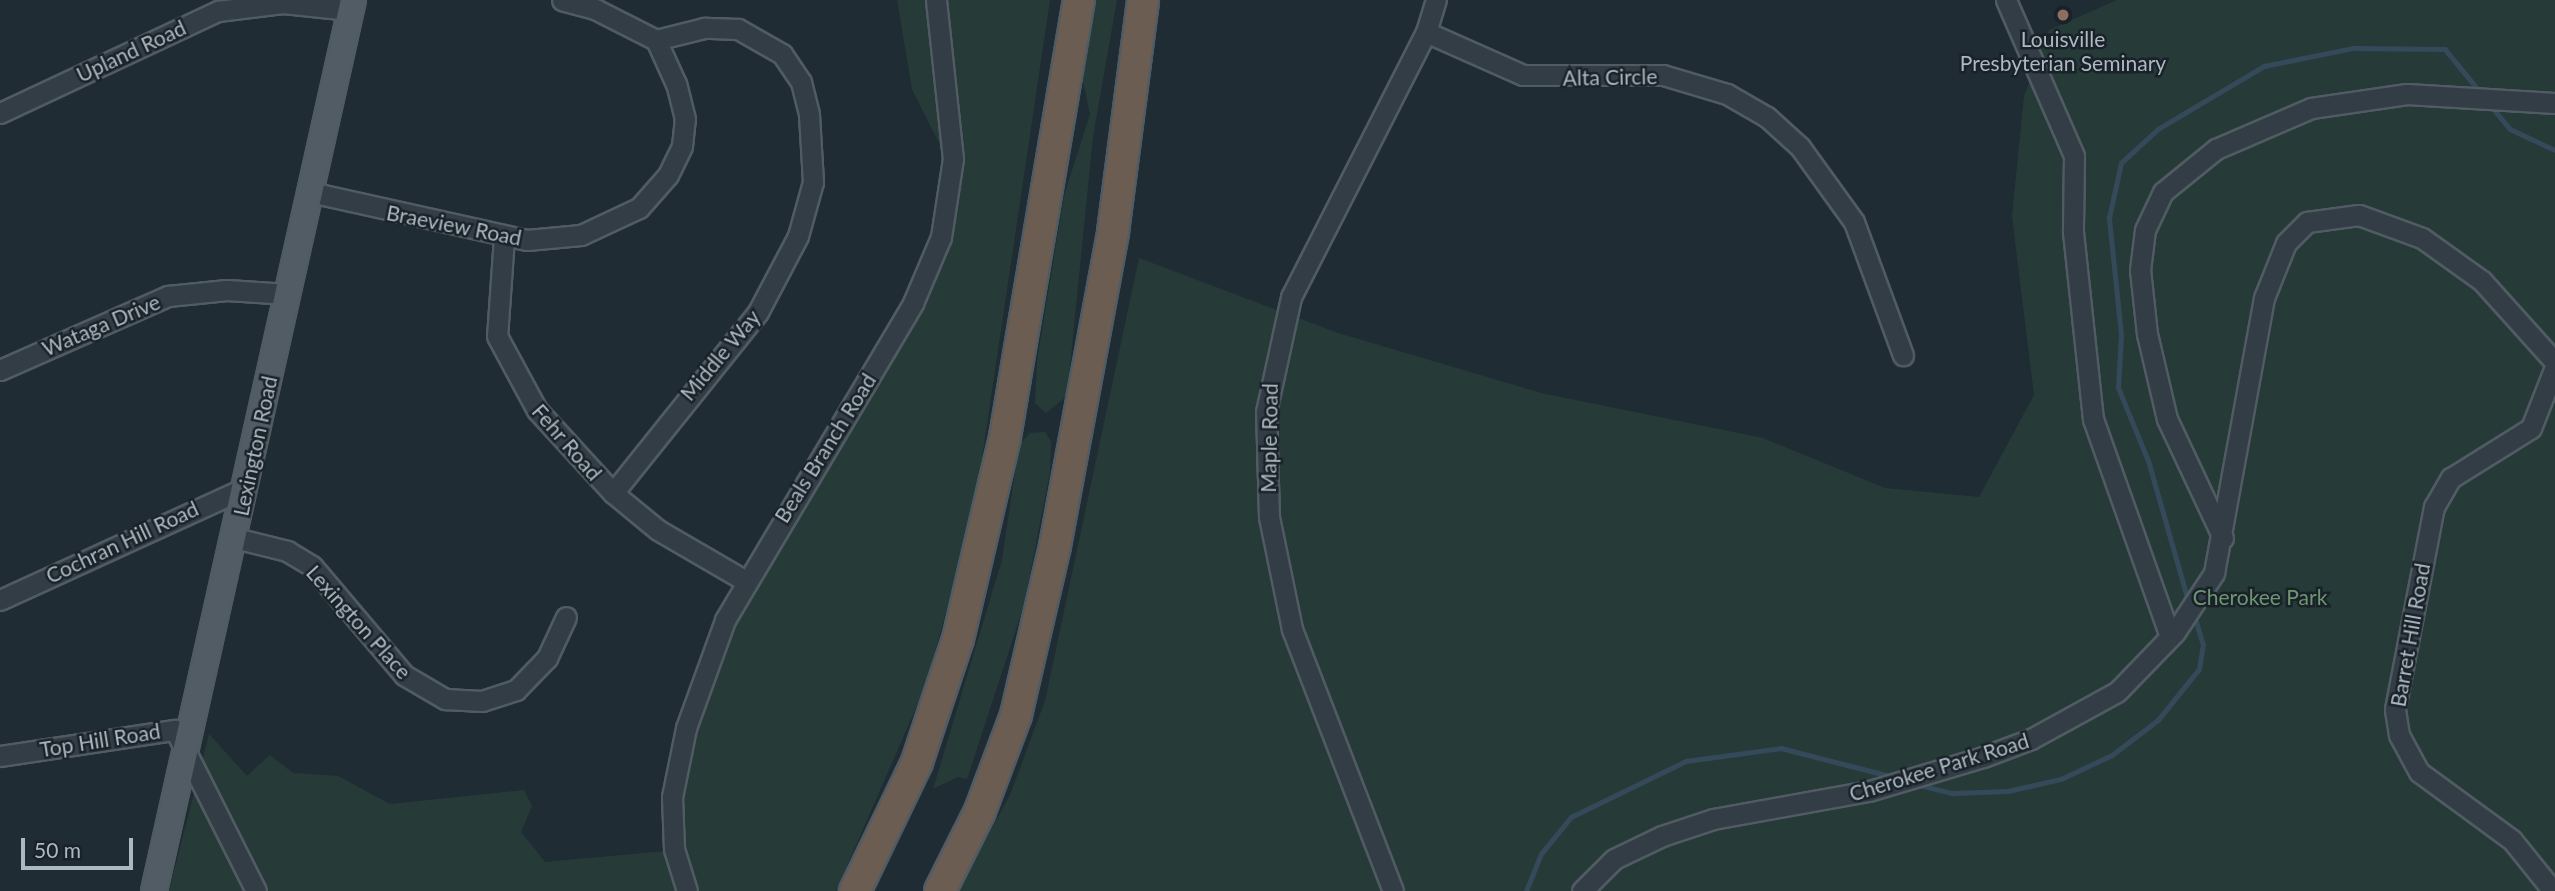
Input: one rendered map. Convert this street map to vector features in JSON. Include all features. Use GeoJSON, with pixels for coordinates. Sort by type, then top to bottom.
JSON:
{"type":"FeatureCollection","features":[{"type":"Feature","properties":{"kind":"highway"},"geometry":{"type":"LineString","coordinates":[[855,891],[917,762],[958,639],[1007,423],[1079,0]]}},
{"type":"Feature","properties":{"kind":"highway"},"geometry":{"type":"LineString","coordinates":[[940,891],[980,811],[1016,715],[1055,546],[1113,232],[1143,0]]}},
{"type":"Feature","properties":{"kind":"main road","name":"Lexington Road"},"geometry":{"type":"LineString","coordinates":[[153,891],[235,538],[351,5]]}},
{"type":"Feature","properties":{"kind":"street"},"geometry":{"type":"LineString","coordinates":[[562,0],[595,9],[656,40]]}},
{"type":"Feature","properties":{"kind":"street","name":"Beals Branch Road"},"geometry":{"type":"LineString","coordinates":[[687,891],[673,831],[676,769],[744,580],[914,303],[941,237],[953,159],[936,0]]}},
{"type":"Feature","properties":{"kind":"street","name":"Maple Road"},"geometry":{"type":"LineString","coordinates":[[1393,891],[1292,629],[1269,517],[1266,412],[1291,297],[1426,32],[1436,0]]}},
{"type":"Feature","properties":{"kind":"street"},"geometry":{"type":"LineString","coordinates":[[2006,0],[2074,156],[2073,232],[2093,419],[2173,634]]}},
{"type":"Feature","properties":{"kind":"street","name":"Upland Road"},"geometry":{"type":"LineString","coordinates":[[0,113],[218,11],[283,3],[351,5]]}},
{"type":"Feature","properties":{"kind":"street","name":"Middle Way"},"geometry":{"type":"LineString","coordinates":[[613,493],[758,312],[798,236],[813,181],[809,114],[801,82],[782,54],[737,29],[704,28],[656,40]]}},
{"type":"Feature","properties":{"kind":"street","name":"Alta Circle"},"geometry":{"type":"LineString","coordinates":[[1426,32],[1524,75],[1662,75],[1727,94],[1767,117],[1808,156],[1854,222],[1903,355]]}},
{"type":"Feature","properties":{"kind":"street","name":"Braeview Road"},"geometry":{"type":"LineString","coordinates":[[310,192],[503,237],[567,237],[606,226],[639,208],[668,175],[685,119],[656,40]]}},
{"type":"Feature","properties":{"kind":"street"},"geometry":{"type":"LineString","coordinates":[[2224,538],[2167,419],[2147,334],[2140,270],[2155,205],[2190,165],[2272,122],[2311,108],[2407,94],[2466,94],[2555,103]]}},
{"type":"Feature","properties":{"kind":"street","name":"Barret Hill Road"},"geometry":{"type":"LineString","coordinates":[[2224,538],[2264,298],[2286,243],[2307,222],[2359,215],[2422,238],[2482,281],[2555,365],[2532,428],[2458,472],[2441,492],[2427,525],[2395,709],[2399,735],[2419,772],[2512,840],[2553,891]]}},
{"type":"Feature","properties":{"kind":"street","name":"Fehr Road"},"geometry":{"type":"LineString","coordinates":[[503,237],[496,322],[501,349],[537,410],[613,493],[659,530],[744,580]]}},
{"type":"Feature","properties":{"kind":"street","name":"Wataga Drive"},"geometry":{"type":"LineString","coordinates":[[0,370],[168,296],[227,289],[288,294]]}},
{"type":"Feature","properties":{"kind":"street","name":"Cochran Hill Road"},"geometry":{"type":"LineString","coordinates":[[0,600],[245,488]]}},
{"type":"Feature","properties":{"kind":"street","name":"Lexington Place"},"geometry":{"type":"LineString","coordinates":[[235,538],[287,551],[312,566],[404,675],[445,699],[482,701],[516,690],[547,658],[566,617]]}},
{"type":"Feature","properties":{"kind":"street","name":"Cherokee Park Road"},"geometry":{"type":"LineString","coordinates":[[1582,891],[1614,859],[1662,836],[1713,819],[1868,791],[1937,771],[2031,740],[2097,707],[2173,634],[2206,590],[2224,538]]}},
{"type":"Feature","properties":{"kind":"street","name":"Top Hill Road"},"geometry":{"type":"LineString","coordinates":[[0,756],[166,728],[179,733],[186,751]]}},
{"type":"Feature","properties":{"kind":"street"},"geometry":{"type":"LineString","coordinates":[[186,751],[256,891]]}},
{"type":"Feature","properties":{"kind":"green space"},"geometry":{"type":"Polygon","coordinates":[[[897,0],[927,0],[943,151],[912,89],[897,0]]]}},
{"type":"Feature","properties":{"kind":"green space"},"geometry":{"type":"Polygon","coordinates":[[[944,0],[1050,0],[979,478],[961,556],[926,685],[836,891],[169,891],[209,734],[247,776],[270,755],[293,773],[338,776],[390,804],[524,790],[532,806],[521,832],[545,862],[666,851],[697,715],[746,592],[869,394],[958,187],[960,129],[944,0]]]}},
{"type":"Feature","properties":{"kind":"green space"},"geometry":{"type":"Polygon","coordinates":[[[1087,0],[1117,0],[1093,136],[1067,396],[1046,413],[1035,403],[1037,361],[1064,196],[1090,114],[1079,63],[1087,0]]]}},
{"type":"Feature","properties":{"kind":"green space","name":"Cherokee Park"},"geometry":{"type":"Polygon","coordinates":[[[2117,0],[2555,0],[2555,891],[957,891],[1010,795],[1045,701],[1139,258],[1338,333],[1541,393],[1763,438],[1885,488],[1979,497],[2034,395],[2012,216],[2024,96],[2049,30],[2117,0]]]}},
{"type":"Feature","properties":{"kind":"green space"},"geometry":{"type":"Polygon","coordinates":[[[1045,432],[1051,441],[1050,472],[1024,605],[967,779],[958,777],[933,789],[1002,560],[1019,445],[1030,433],[1045,432]]]}},
{"type":"Feature","properties":{"kind":"waterway"},"geometry":{"type":"LineString","coordinates":[[2188,601],[2148,461],[2118,388],[2121,335],[2109,218],[2121,163],[2158,129],[2264,66],[2353,48],[2445,49],[2481,93]]}},
{"type":"Feature","properties":{"kind":"waterway"},"geometry":{"type":"LineString","coordinates":[[2491,106],[2510,129],[2555,150]]}},
{"type":"Feature","properties":{"kind":"waterway"},"geometry":{"type":"LineString","coordinates":[[1916,784],[1953,793],[2008,791],[2061,779],[2112,755],[2158,720],[2199,669],[2203,645],[2194,616]]}},
{"type":"Feature","properties":{"kind":"waterway"},"geometry":{"type":"LineString","coordinates":[[1526,891],[1541,854],[1571,817],[1686,761],[1781,748],[1894,777]]}},
{"type":"Feature","properties":{"kind":"place","name":"Louisville Presbyterian Seminary"},"geometry":{"type":"Point","coordinates":[2063,15]}}]}
